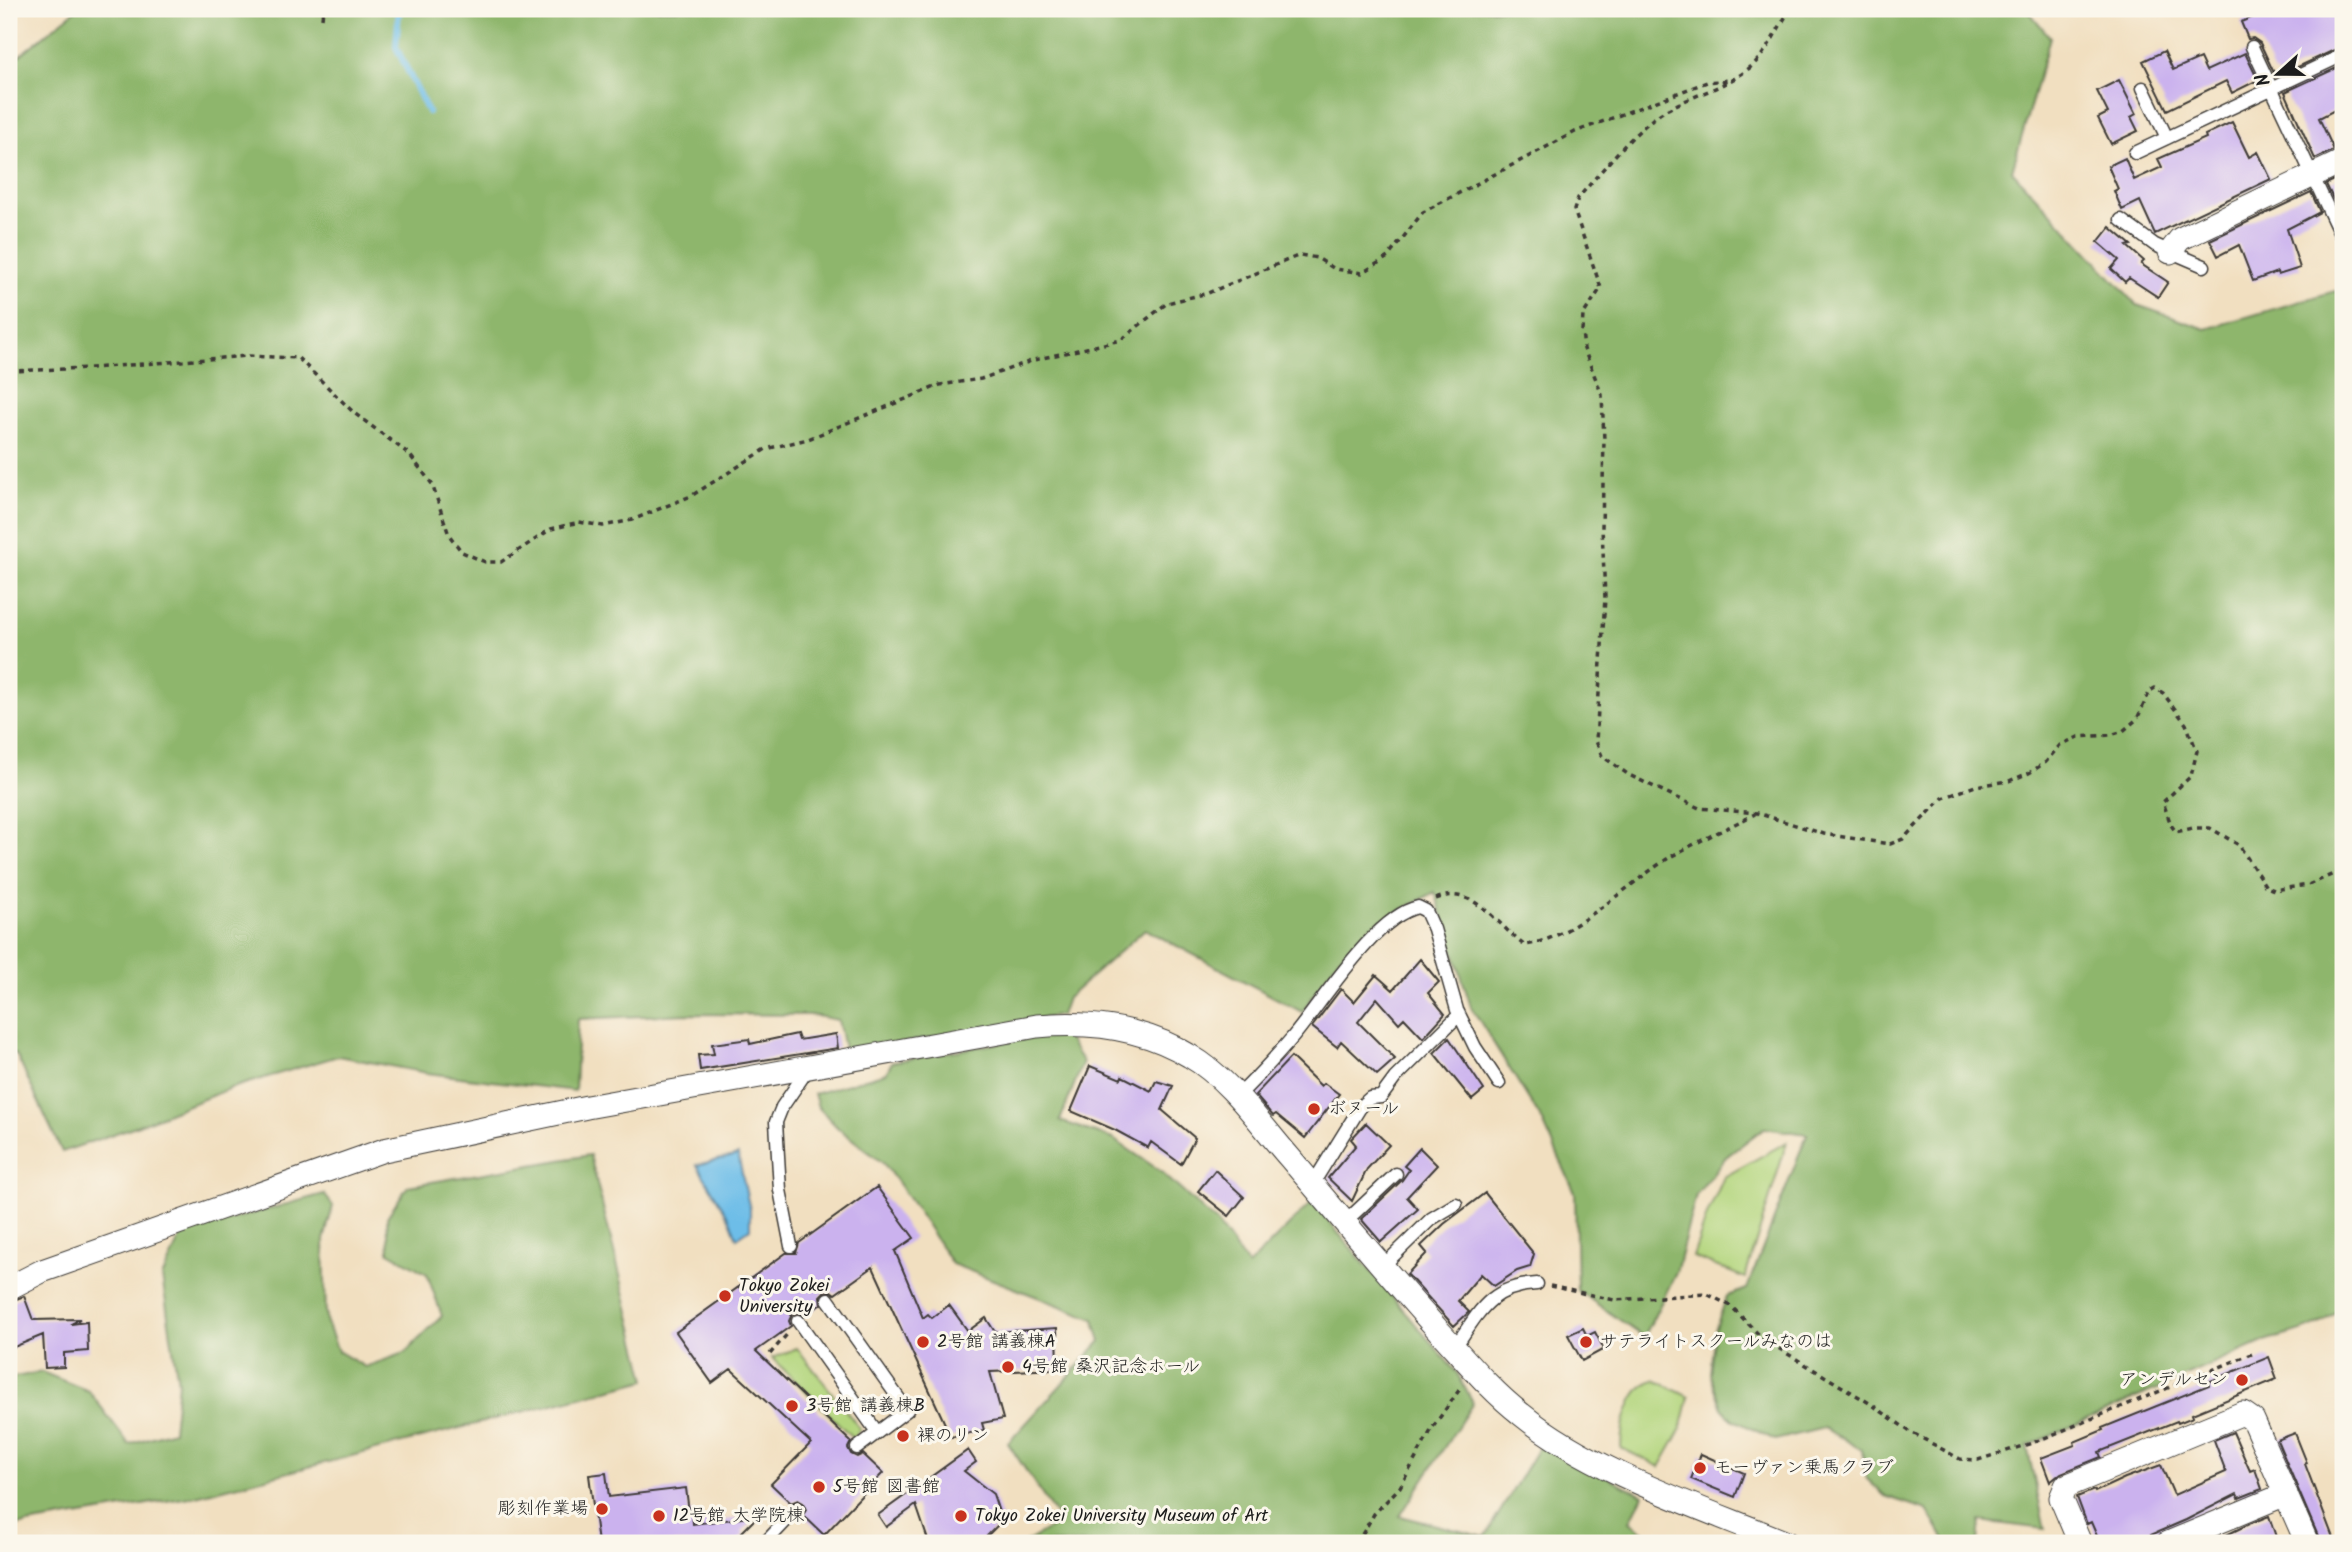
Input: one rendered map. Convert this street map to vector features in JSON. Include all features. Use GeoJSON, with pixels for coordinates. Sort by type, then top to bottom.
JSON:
{"type":"FeatureCollection","features":[{"type":"Feature","properties":{"kind":"street"},"geometry":{"type":"LineString","coordinates":[[2170,252],[2180,239],[2343,161]]}},
{"type":"Feature","properties":{"kind":"street"},"geometry":{"type":"LineString","coordinates":[[9,1288],[41,1271],[384,1150],[587,1107],[1037,1026],[1070,1023],[1111,1028],[1159,1040],[1192,1056],[1207,1067],[1237,1097],[1474,1370],[1519,1413],[1568,1446],[1624,1475],[1787,1543]]}},
{"type":"Feature","properties":{"kind":"street"},"geometry":{"type":"LineString","coordinates":[[2080,1543],[2061,1498],[2066,1486],[2238,1413],[2249,1415],[2253,1420],[2307,1543]]}},
{"type":"Feature","properties":{"kind":"street"},"geometry":{"type":"LineString","coordinates":[[2168,1543],[2286,1494]]}},
{"type":"Feature","properties":{"kind":"lane"},"geometry":{"type":"LineString","coordinates":[[2252,47],[2340,234]]}},
{"type":"Feature","properties":{"kind":"lane"},"geometry":{"type":"LineString","coordinates":[[2135,153],[2343,55]]}},
{"type":"Feature","properties":{"kind":"lane"},"geometry":{"type":"LineString","coordinates":[[2143,88],[2166,138]]}},
{"type":"Feature","properties":{"kind":"lane"},"geometry":{"type":"LineString","coordinates":[[2121,220],[2155,245],[2204,267]]}},
{"type":"Feature","properties":{"kind":"lane"},"geometry":{"type":"LineString","coordinates":[[1237,1097],[1293,1037],[1375,935],[1405,911],[1422,907],[1434,929],[1460,1016],[1475,1047],[1499,1083]]}},
{"type":"Feature","properties":{"kind":"lane"},"geometry":{"type":"LineString","coordinates":[[1312,1185],[1361,1106],[1370,1098],[1381,1097],[1395,1078],[1460,1016]]}},
{"type":"Feature","properties":{"kind":"lane"},"geometry":{"type":"LineString","coordinates":[[792,1246],[780,1190],[776,1122],[782,1107],[808,1069]]}},
{"type":"Feature","properties":{"kind":"lane"},"geometry":{"type":"LineString","coordinates":[[1345,1222],[1396,1174]]}},
{"type":"Feature","properties":{"kind":"lane"},"geometry":{"type":"LineString","coordinates":[[1382,1267],[1431,1219],[1457,1204]]}},
{"type":"Feature","properties":{"kind":"lane"},"geometry":{"type":"LineString","coordinates":[[1455,1348],[1480,1311],[1502,1292],[1520,1284],[1537,1284]]}},
{"type":"Feature","properties":{"kind":"lane"},"geometry":{"type":"LineString","coordinates":[[828,1299],[907,1410],[857,1448]]}},
{"type":"Feature","properties":{"kind":"lane"},"geometry":{"type":"LineString","coordinates":[[794,1326],[877,1432]]}},
{"type":"Feature","properties":{"kind":"lane"},"geometry":{"type":"LineString","coordinates":[[765,1543],[797,1509]]}},
{"type":"Feature","properties":{"kind":"path"},"geometry":{"type":"LineString","coordinates":[[322,18],[323,9]]}},
{"type":"Feature","properties":{"kind":"path"},"geometry":{"type":"LineString","coordinates":[[1791,9],[1773,40],[1747,70],[1679,103],[1649,122],[1578,198],[1574,210],[1601,288],[1583,315],[1582,331],[1584,349],[1602,395],[1605,598],[1596,741],[1602,755],[1629,775],[1699,808],[1757,813],[1824,834],[1890,844],[1903,839],[1943,798],[1975,786],[2009,781],[2029,773],[2046,762],[2060,745],[2078,737],[2111,735],[2123,731],[2137,719],[2150,691],[2155,688],[2163,693],[2186,724],[2197,751],[2191,776],[2163,802],[2176,832],[2210,828],[2239,845],[2266,887],[2274,890],[2308,885],[2343,870]]}},
{"type":"Feature","properties":{"kind":"path"},"geometry":{"type":"LineString","coordinates":[[9,371],[91,368],[247,356],[298,358],[354,413],[409,454],[432,484],[449,535],[462,552],[485,562],[501,562],[551,529],[579,522],[603,526],[632,520],[691,496],[766,449],[808,439],[886,405],[940,386],[981,379],[1034,360],[1121,340],[1167,303],[1208,293],[1300,255],[1317,258],[1335,269],[1362,273],[1388,257],[1423,212],[1575,132],[1707,82],[1729,80]]}},
{"type":"Feature","properties":{"kind":"path"},"geometry":{"type":"LineString","coordinates":[[1422,907],[1446,895],[1458,896],[1492,914],[1524,945],[1537,944],[1569,928],[1637,883],[1670,857],[1757,813]]}},
{"type":"Feature","properties":{"kind":"path"},"geometry":{"type":"LineString","coordinates":[[1537,1284],[1614,1300],[1706,1294],[1743,1315],[1763,1339],[1871,1404],[1909,1431],[1960,1459],[1978,1460],[2032,1443],[2252,1354]]}},
{"type":"Feature","properties":{"kind":"path"},"geometry":{"type":"LineString","coordinates":[[770,1354],[794,1326]]}},
{"type":"Feature","properties":{"kind":"path"},"geometry":{"type":"LineString","coordinates":[[1357,1543],[1374,1514],[1399,1487],[1433,1427],[1474,1370]]}},
{"type":"Feature","properties":{"kind":"green space"},"geometry":{"type":"Polygon","coordinates":[[[77,9],[2027,9],[2050,37],[2012,171],[2137,305],[2206,329],[2335,291],[2343,293],[2343,1308],[2308,1328],[2270,1339],[2027,1446],[2045,1529],[1980,1521],[1978,1543],[1947,1543],[1927,1510],[1885,1496],[1866,1478],[1862,1450],[1824,1428],[1775,1440],[1732,1419],[1722,1408],[1710,1374],[1715,1330],[1727,1296],[1747,1289],[1807,1134],[1764,1128],[1726,1157],[1696,1195],[1676,1273],[1644,1337],[1577,1290],[1575,1193],[1543,1122],[1471,1007],[1435,892],[1371,926],[1338,959],[1302,1012],[1145,929],[1067,998],[1061,1015],[845,1053],[838,1020],[811,1015],[687,1014],[578,1019],[575,1091],[427,1073],[338,1056],[231,1088],[62,1152],[16,1054],[9,1054],[9,64],[77,9]]]}},
{"type":"Feature","properties":{"kind":"green space"},"geometry":{"type":"Polygon","coordinates":[[[1063,1032],[1083,1062],[1060,1121],[1113,1139],[1159,1170],[1217,1223],[1248,1266],[1312,1202],[1457,1373],[1473,1403],[1400,1516],[1485,1537],[1541,1443],[1643,1495],[1630,1522],[1659,1543],[1025,1543],[1060,1522],[1008,1443],[1101,1341],[1094,1319],[952,1264],[884,1164],[838,1128],[818,1107],[814,1094],[886,1073],[892,1062],[1063,1032]]]}},
{"type":"Feature","properties":{"kind":"green space"},"geometry":{"type":"Polygon","coordinates":[[[1787,1142],[1745,1278],[1693,1257],[1707,1215],[1724,1177],[1787,1142]]]}},
{"type":"Feature","properties":{"kind":"green space"},"geometry":{"type":"Polygon","coordinates":[[[590,1155],[646,1380],[196,1496],[9,1527],[9,1378],[42,1372],[89,1391],[129,1444],[173,1431],[178,1382],[162,1277],[182,1233],[324,1194],[333,1206],[324,1240],[326,1320],[338,1351],[365,1367],[405,1353],[442,1316],[427,1274],[389,1252],[387,1217],[408,1186],[590,1155]]]}},
{"type":"Feature","properties":{"kind":"green space"},"geometry":{"type":"Polygon","coordinates":[[[797,1348],[860,1429],[853,1438],[772,1358],[797,1348]]]}},
{"type":"Feature","properties":{"kind":"green space"},"geometry":{"type":"Polygon","coordinates":[[[1655,1380],[1689,1397],[1681,1430],[1660,1467],[1621,1448],[1625,1419],[1633,1398],[1646,1383],[1655,1380]]]}},
{"type":"Feature","properties":{"kind":"water"},"geometry":{"type":"Polygon","coordinates":[[[738,1155],[750,1210],[750,1229],[737,1238],[730,1220],[697,1165],[738,1155]]]}},
{"type":"Feature","properties":{"kind":"building"},"geometry":{"type":"Polygon","coordinates":[[[2272,9],[2343,9],[2343,46],[2278,76],[2260,43],[2253,38],[2248,39],[2241,22],[2272,9]]]}},
{"type":"Feature","properties":{"kind":"building"},"geometry":{"type":"Polygon","coordinates":[[[2164,51],[2173,70],[2200,58],[2206,71],[2245,53],[2258,80],[2232,93],[2226,81],[2167,110],[2143,61],[2164,51]]]}},
{"type":"Feature","properties":{"kind":"building"},"geometry":{"type":"Polygon","coordinates":[[[2343,65],[2343,106],[2319,118],[2334,150],[2315,159],[2285,92],[2343,65]]]}},
{"type":"Feature","properties":{"kind":"building"},"geometry":{"type":"Polygon","coordinates":[[[2119,80],[2136,114],[2131,117],[2138,131],[2111,144],[2098,118],[2108,113],[2097,91],[2119,80]]]}},
{"type":"Feature","properties":{"kind":"building"},"geometry":{"type":"Polygon","coordinates":[[[2232,122],[2249,157],[2258,152],[2271,179],[2155,234],[2140,201],[2122,210],[2114,191],[2118,189],[2108,166],[2125,158],[2134,180],[2162,167],[2158,159],[2206,138],[2205,135],[2232,122]]]}},
{"type":"Feature","properties":{"kind":"building"},"geometry":{"type":"Polygon","coordinates":[[[2343,176],[2343,201],[2336,205],[2326,184],[2343,176]]]}},
{"type":"Feature","properties":{"kind":"building"},"geometry":{"type":"Polygon","coordinates":[[[2311,192],[2320,212],[2287,229],[2300,268],[2278,275],[2277,272],[2253,281],[2239,245],[2218,256],[2210,240],[2311,192]]]}},
{"type":"Feature","properties":{"kind":"building"},"geometry":{"type":"Polygon","coordinates":[[[2110,227],[2131,245],[2127,246],[2144,261],[2141,264],[2168,282],[2158,297],[2129,278],[2125,282],[2111,269],[2119,260],[2098,242],[2110,227]]]}},
{"type":"Feature","properties":{"kind":"building"},"geometry":{"type":"Polygon","coordinates":[[[1420,959],[1439,982],[1428,993],[1445,1014],[1423,1038],[1404,1018],[1399,1023],[1377,998],[1358,1022],[1395,1059],[1377,1075],[1341,1041],[1337,1047],[1312,1027],[1341,989],[1354,1002],[1376,975],[1393,990],[1420,959]]]}},
{"type":"Feature","properties":{"kind":"building"},"geometry":{"type":"Polygon","coordinates":[[[797,1034],[799,1040],[836,1034],[838,1048],[700,1070],[698,1055],[714,1054],[712,1044],[749,1039],[750,1044],[797,1034]]]}},
{"type":"Feature","properties":{"kind":"building"},"geometry":{"type":"Polygon","coordinates":[[[1449,1038],[1484,1090],[1472,1100],[1434,1053],[1449,1038]]]}},
{"type":"Feature","properties":{"kind":"building"},"geometry":{"type":"Polygon","coordinates":[[[1291,1057],[1321,1086],[1324,1083],[1339,1094],[1305,1138],[1276,1114],[1273,1116],[1255,1095],[1291,1057]]]}},
{"type":"Feature","properties":{"kind":"building"},"geometry":{"type":"Polygon","coordinates":[[[1090,1066],[1121,1079],[1122,1076],[1151,1091],[1156,1081],[1173,1086],[1162,1110],[1195,1138],[1181,1164],[1151,1142],[1148,1148],[1071,1111],[1090,1066]]]}},
{"type":"Feature","properties":{"kind":"building"},"geometry":{"type":"Polygon","coordinates":[[[1366,1123],[1389,1145],[1367,1169],[1352,1201],[1328,1178],[1356,1145],[1351,1139],[1366,1123]]]}},
{"type":"Feature","properties":{"kind":"building"},"geometry":{"type":"Polygon","coordinates":[[[1420,1148],[1437,1165],[1407,1197],[1418,1209],[1381,1242],[1361,1219],[1402,1180],[1409,1170],[1404,1166],[1420,1148]]]}},
{"type":"Feature","properties":{"kind":"building"},"geometry":{"type":"Polygon","coordinates":[[[1215,1170],[1244,1197],[1229,1216],[1198,1191],[1215,1170]]]}},
{"type":"Feature","properties":{"kind":"building"},"geometry":{"type":"Polygon","coordinates":[[[877,1187],[914,1238],[895,1251],[923,1318],[928,1314],[932,1318],[949,1305],[968,1331],[986,1318],[995,1332],[1057,1328],[1058,1369],[990,1372],[1003,1419],[982,1423],[984,1430],[951,1437],[873,1267],[835,1294],[831,1291],[824,1292],[820,1296],[821,1304],[805,1316],[798,1312],[792,1314],[789,1321],[791,1326],[756,1351],[851,1442],[848,1448],[851,1454],[857,1457],[863,1454],[883,1473],[824,1535],[803,1515],[806,1510],[803,1503],[798,1500],[791,1503],[771,1484],[811,1443],[731,1369],[712,1383],[676,1332],[786,1253],[796,1253],[799,1243],[877,1187]]]}},
{"type":"Feature","properties":{"kind":"building"},"geometry":{"type":"Polygon","coordinates":[[[1485,1193],[1534,1254],[1530,1267],[1517,1271],[1494,1286],[1481,1274],[1458,1301],[1469,1312],[1454,1326],[1407,1274],[1427,1253],[1421,1246],[1444,1224],[1485,1193]]]}},
{"type":"Feature","properties":{"kind":"building"},"geometry":{"type":"Polygon","coordinates":[[[24,1296],[33,1320],[80,1319],[71,1324],[87,1322],[88,1351],[64,1353],[64,1367],[45,1368],[43,1335],[9,1349],[9,1302],[24,1296]]]}},
{"type":"Feature","properties":{"kind":"building","name":"サテライトスクールみなのは"},"geometry":{"type":"Polygon","coordinates":[[[1583,1328],[1587,1336],[1595,1332],[1604,1349],[1582,1361],[1568,1335],[1583,1328]]]}},
{"type":"Feature","properties":{"kind":"building"},"geometry":{"type":"Polygon","coordinates":[[[2269,1357],[2277,1379],[2192,1414],[2193,1417],[2099,1452],[2101,1457],[2061,1473],[2050,1482],[2041,1458],[2075,1445],[2074,1442],[2103,1430],[2102,1428],[2209,1385],[2208,1382],[2269,1357]]]}},
{"type":"Feature","properties":{"kind":"building"},"geometry":{"type":"Polygon","coordinates":[[[2233,1432],[2250,1471],[2255,1469],[2262,1489],[2239,1498],[2237,1494],[2137,1541],[2135,1535],[2112,1543],[2100,1543],[2091,1522],[2087,1524],[2077,1497],[2161,1465],[2174,1495],[2226,1472],[2214,1440],[2233,1432]]]}},
{"type":"Feature","properties":{"kind":"building"},"geometry":{"type":"Polygon","coordinates":[[[2295,1433],[2335,1543],[2321,1543],[2277,1440],[2295,1433]]]}},
{"type":"Feature","properties":{"kind":"building"},"geometry":{"type":"Polygon","coordinates":[[[968,1450],[976,1462],[964,1471],[993,1494],[1002,1521],[980,1543],[929,1543],[916,1505],[886,1527],[878,1515],[968,1450]]]}},
{"type":"Feature","properties":{"kind":"building"},"geometry":{"type":"Polygon","coordinates":[[[1701,1454],[1744,1473],[1735,1497],[1691,1479],[1701,1454]]]}},
{"type":"Feature","properties":{"kind":"building","name":"12号館 大学院棟"},"geometry":{"type":"Polygon","coordinates":[[[606,1473],[609,1497],[686,1488],[693,1524],[758,1516],[742,1532],[744,1534],[736,1543],[598,1543],[589,1475],[606,1473]]]}},
{"type":"Feature","properties":{"kind":"building"},"geometry":{"type":"Polygon","coordinates":[[[2269,1516],[2278,1543],[2210,1543],[2249,1524],[2269,1516]]]}},
{"type":"Feature","properties":{"kind":"waterway"},"geometry":{"type":"LineString","coordinates":[[399,9],[396,47],[428,112]]}},
{"type":"Feature","properties":{"kind":"place","name":"ボヌール"},"geometry":{"type":"Point","coordinates":[1314,1109]}},
{"type":"Feature","properties":{"kind":"place","name":"Tokyo Zokei University"},"geometry":{"type":"Point","coordinates":[725,1296]}},
{"type":"Feature","properties":{"kind":"place","name":"2号館 講義棟A"},"geometry":{"type":"Point","coordinates":[923,1342]}},
{"type":"Feature","properties":{"kind":"place","name":"サテライトスクールみなのは"},"geometry":{"type":"Point","coordinates":[1586,1342]}},
{"type":"Feature","properties":{"kind":"place","name":"4号館 桑沢記念ホール"},"geometry":{"type":"Point","coordinates":[1008,1367]}},
{"type":"Feature","properties":{"kind":"place","name":"アンデルセン"},"geometry":{"type":"Point","coordinates":[2242,1380]}},
{"type":"Feature","properties":{"kind":"place","name":"3号館 講義棟B"},"geometry":{"type":"Point","coordinates":[792,1406]}},
{"type":"Feature","properties":{"kind":"place","name":"裸のリン"},"geometry":{"type":"Point","coordinates":[903,1436]}},
{"type":"Feature","properties":{"kind":"place","name":"モーヴァン乗馬クラブ"},"geometry":{"type":"Point","coordinates":[1700,1468]}},
{"type":"Feature","properties":{"kind":"place","name":"5号館 図書館"},"geometry":{"type":"Point","coordinates":[819,1487]}},
{"type":"Feature","properties":{"kind":"place","name":"彫刻作業場"},"geometry":{"type":"Point","coordinates":[602,1509]}},
{"type":"Feature","properties":{"kind":"place","name":"12号館 大学院棟"},"geometry":{"type":"Point","coordinates":[659,1516]}},
{"type":"Feature","properties":{"kind":"place","name":"Tokyo Zokei University Museum of Art"},"geometry":{"type":"Point","coordinates":[961,1516]}}]}
